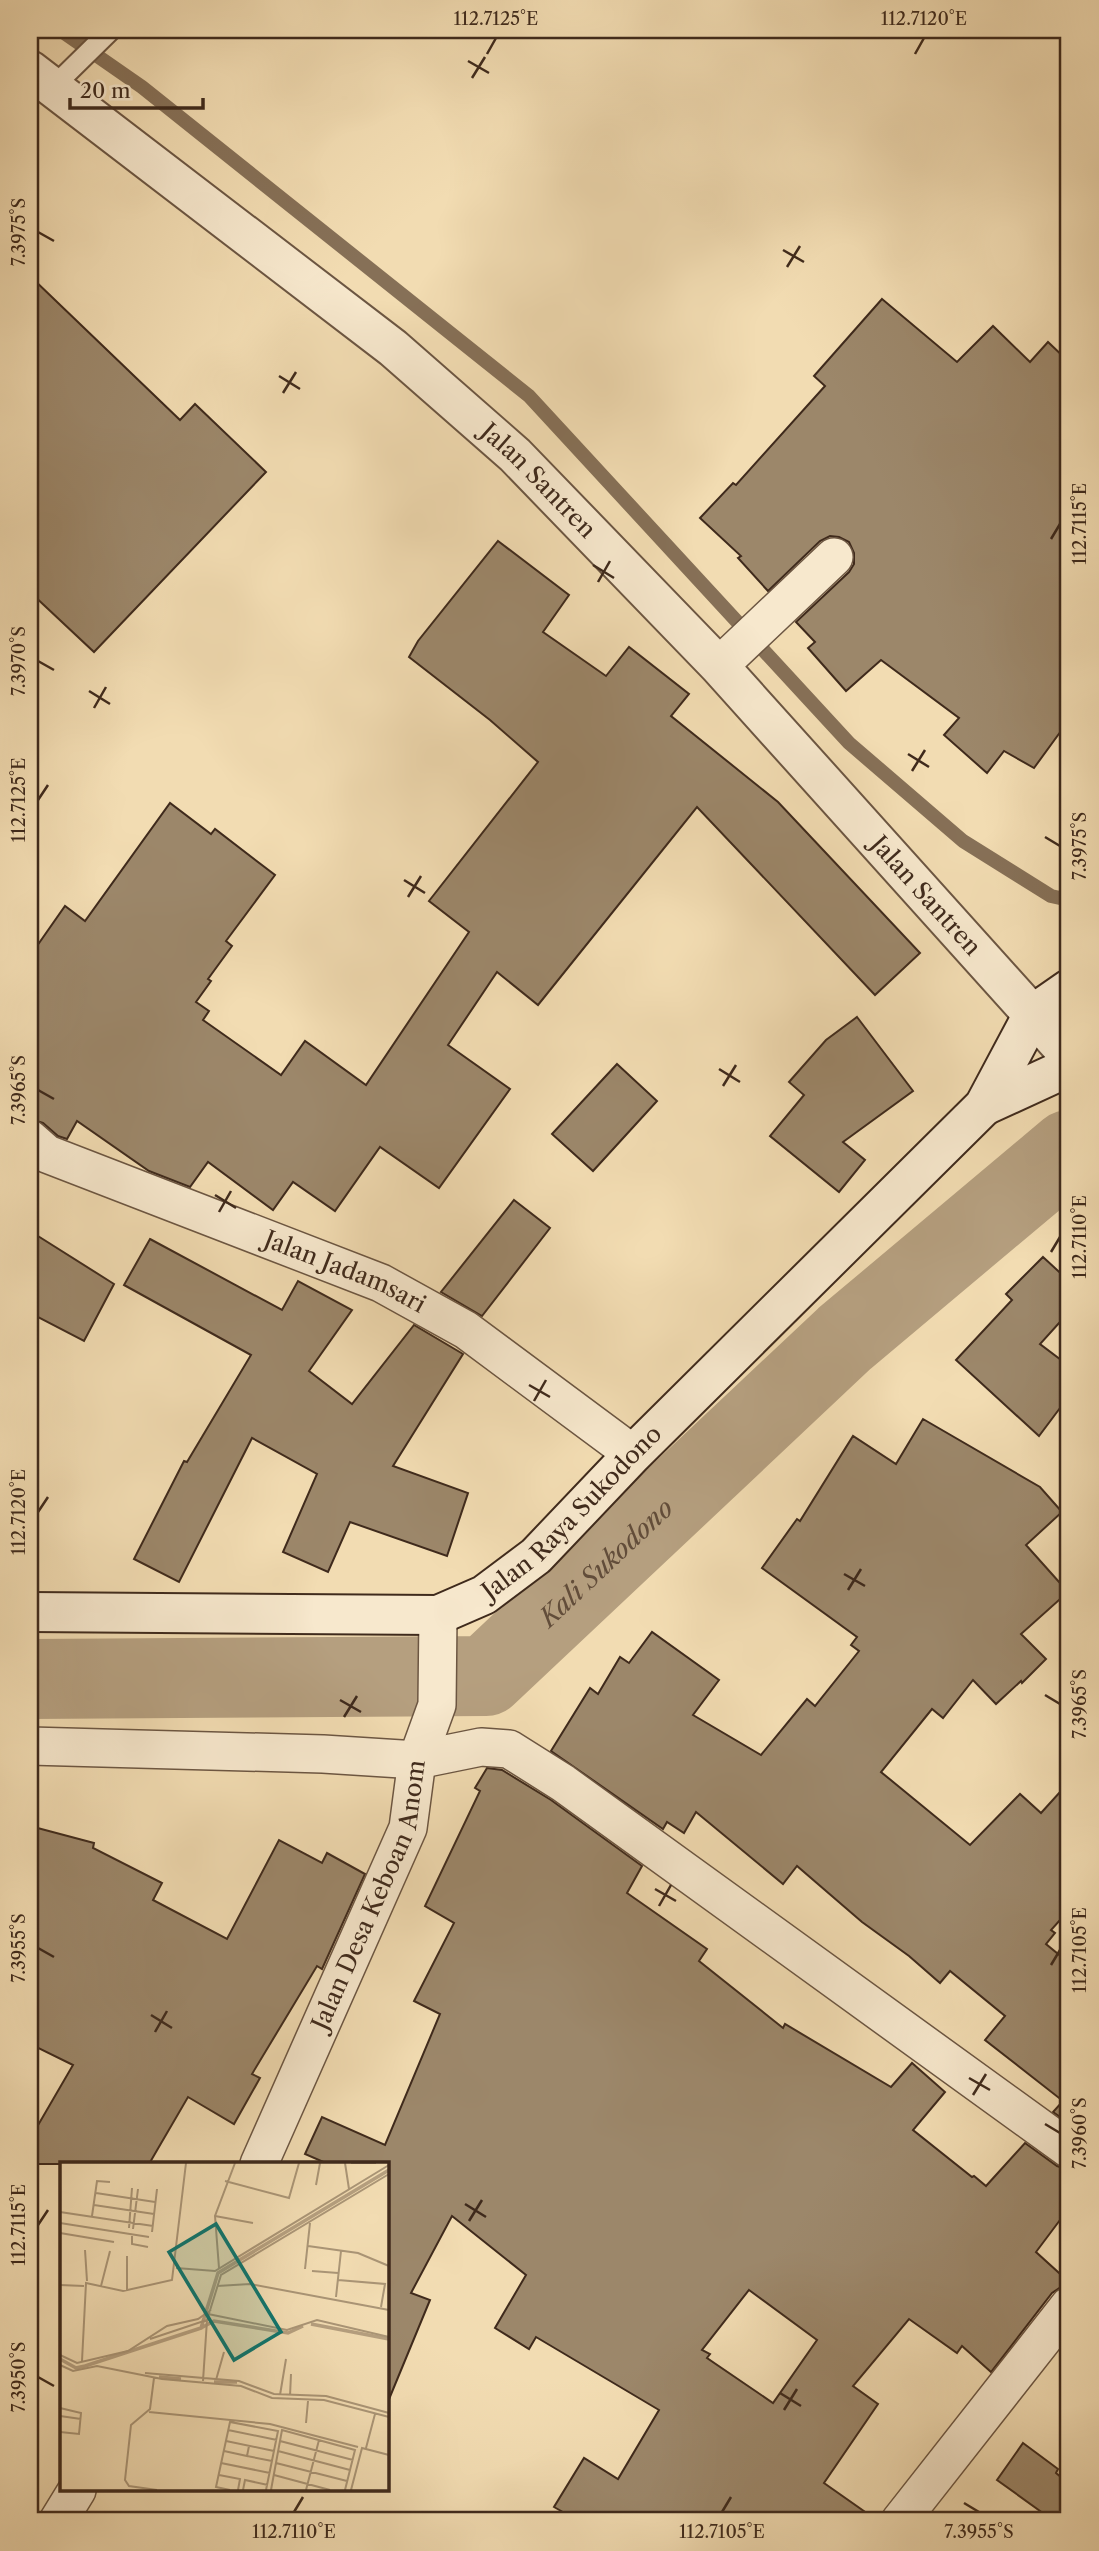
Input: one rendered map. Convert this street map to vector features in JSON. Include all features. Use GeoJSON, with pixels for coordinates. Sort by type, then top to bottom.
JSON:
{"type":"FeatureCollection","features":[{"type":"Feature","properties":{"kind":"main road","name":"Jalan Santren"},"geometry":{"type":"LineString","coordinates":[[51,76],[393,348],[524,464],[739,646],[1032,1014],[1069,1055]]}},
{"type":"Feature","properties":{"kind":"main road","name":"Jalan Raya Sukodono"},"geometry":{"type":"LineString","coordinates":[[30,1612],[438,1628],[536,1556],[633,1454],[984,1106],[1032,1014],[1069,989]]}},
{"type":"Feature","properties":{"kind":"main road","name":"Jalan Raya Sukodono"},"geometry":{"type":"LineString","coordinates":[[984,1106],[1069,1066]]}},
{"type":"Feature","properties":{"kind":"street"},"geometry":{"type":"LineString","coordinates":[[739,646],[834,557]]}},
{"type":"Feature","properties":{"kind":"street","name":"Jalan Jadamsari"},"geometry":{"type":"LineString","coordinates":[[30,1139],[47,1154],[381,1283],[466,1330],[633,1454]]}},
{"type":"Feature","properties":{"kind":"street","name":"Jalan Desa Keboan Anom"},"geometry":{"type":"LineString","coordinates":[[260,2162],[408,1828],[417,1760],[438,1705],[438,1628]]}},
{"type":"Feature","properties":{"kind":"street"},"geometry":{"type":"LineString","coordinates":[[30,1746],[323,1754],[417,1760],[481,1747],[509,1749],[563,1783],[1069,2149]]}},
{"type":"Feature","properties":{"kind":"street"},"geometry":{"type":"LineString","coordinates":[[900,2521],[1069,2306]]}},
{"type":"Feature","properties":{"kind":"street"},"geometry":{"type":"LineString","coordinates":[[58,2521],[76,2492]]}},
{"type":"Feature","properties":{"kind":"lane"},"geometry":{"type":"LineString","coordinates":[[51,76],[105,35]]}},
{"type":"Feature","properties":{"kind":"building"},"geometry":{"type":"Polygon","coordinates":[[[30,276],[180,420],[195,404],[266,472],[94,652],[30,592],[30,276]]]}},
{"type":"Feature","properties":{"kind":"building"},"geometry":{"type":"Polygon","coordinates":[[[882,299],[957,362],[993,326],[1030,362],[1048,342],[1069,362],[1069,720],[1034,768],[1004,751],[987,773],[944,735],[959,718],[881,660],[846,691],[808,648],[815,642],[796,622],[849,572],[854,564],[854,553],[849,542],[830,536],[820,541],[768,591],[738,558],[741,556],[700,518],[733,483],[736,485],[825,386],[814,376],[882,299]]]}},
{"type":"Feature","properties":{"kind":"building"},"geometry":{"type":"Polygon","coordinates":[[[498,541],[569,595],[543,632],[606,676],[629,647],[689,694],[671,716],[778,802],[920,953],[875,995],[697,807],[538,1005],[497,972],[448,1045],[510,1089],[439,1188],[380,1147],[335,1211],[293,1182],[273,1210],[208,1162],[190,1187],[149,1171],[77,1121],[67,1139],[58,1136],[43,1123],[30,1119],[30,956],[65,906],[85,921],[170,803],[211,834],[215,829],[275,875],[226,941],[232,946],[208,979],[211,981],[196,1002],[209,1011],[203,1020],[281,1075],[305,1041],[366,1085],[469,932],[429,901],[538,762],[490,720],[409,657],[418,641],[498,541]]]}},
{"type":"Feature","properties":{"kind":"building"},"geometry":{"type":"Polygon","coordinates":[[[857,1017],[913,1091],[843,1142],[865,1160],[839,1192],[770,1136],[804,1095],[789,1082],[826,1040],[857,1017]]]}},
{"type":"Feature","properties":{"kind":"building"},"geometry":{"type":"Polygon","coordinates":[[[617,1064],[657,1101],[593,1171],[552,1134],[617,1064]]]}},
{"type":"Feature","properties":{"kind":"building"},"geometry":{"type":"Polygon","coordinates":[[[514,1200],[550,1228],[482,1316],[441,1292],[514,1200]]]}},
{"type":"Feature","properties":{"kind":"building"},"geometry":{"type":"Polygon","coordinates":[[[30,1231],[114,1284],[84,1341],[30,1313],[30,1231]]]}},
{"type":"Feature","properties":{"kind":"building"},"geometry":{"type":"Polygon","coordinates":[[[150,1239],[282,1310],[298,1281],[352,1310],[309,1371],[352,1404],[414,1325],[463,1354],[393,1466],[468,1493],[447,1556],[350,1522],[328,1572],[283,1552],[317,1474],[252,1438],[179,1582],[134,1559],[184,1461],[187,1462],[251,1355],[124,1285],[150,1239]]]}},
{"type":"Feature","properties":{"kind":"building"},"geometry":{"type":"Polygon","coordinates":[[[1043,1257],[1069,1281],[1069,1312],[1040,1344],[1069,1366],[1069,1396],[1039,1436],[956,1360],[1012,1300],[1006,1294],[1043,1257]]]}},
{"type":"Feature","properties":{"kind":"building"},"geometry":{"type":"Polygon","coordinates":[[[923,1419],[1040,1487],[1062,1512],[1026,1545],[1068,1592],[1021,1634],[1046,1659],[996,1704],[973,1680],[943,1718],[932,1709],[881,1772],[970,1845],[1020,1794],[1041,1813],[1069,1782],[1069,1910],[1051,1930],[1055,1933],[1046,1944],[1069,1963],[1069,2123],[1053,2112],[1063,2101],[985,2040],[1005,2016],[950,1971],[940,1983],[909,1956],[862,1922],[797,1866],[783,1884],[696,1812],[684,1833],[667,1822],[663,1829],[551,1751],[590,1688],[598,1694],[620,1657],[629,1663],[652,1632],[719,1680],[693,1715],[761,1755],[807,1699],[815,1706],[859,1651],[851,1645],[857,1637],[762,1568],[797,1519],[800,1521],[853,1436],[896,1464],[923,1419]]]}},
{"type":"Feature","properties":{"kind":"building"},"geometry":{"type":"Polygon","coordinates":[[[487,1768],[502,1770],[551,1800],[642,1866],[627,1893],[707,1949],[699,1961],[783,2028],[785,2024],[891,2087],[912,2063],[945,2092],[913,2130],[972,2177],[986,2186],[1025,2143],[1057,2166],[1069,2170],[1069,2208],[1036,2252],[1069,2282],[1069,2285],[1052,2293],[991,2372],[962,2346],[957,2353],[909,2319],[853,2386],[878,2404],[824,2483],[878,2521],[579,2521],[554,2507],[584,2458],[618,2479],[659,2410],[536,2337],[529,2349],[495,2328],[526,2275],[452,2216],[411,2293],[430,2300],[388,2402],[388,2162],[323,2162],[305,2154],[322,2117],[385,2145],[440,2014],[414,2001],[454,1923],[425,1906],[480,1791],[475,1788],[487,1768]],[[749,2290],[702,2350],[710,2354],[707,2358],[773,2403],[817,2340],[749,2290]]]}},
{"type":"Feature","properties":{"kind":"building"},"geometry":{"type":"Polygon","coordinates":[[[30,1826],[94,1843],[93,1848],[162,1883],[153,1900],[227,1939],[279,1840],[322,1863],[327,1853],[365,1874],[322,1969],[317,1966],[252,2074],[260,2078],[234,2124],[188,2097],[150,2162],[30,2164],[30,2139],[73,2065],[30,2044],[30,1826]]]}},
{"type":"Feature","properties":{"kind":"building"},"geometry":{"type":"Polygon","coordinates":[[[1023,2443],[1058,2469],[1056,2473],[1069,2484],[1069,2521],[1054,2521],[997,2480],[1023,2443]]]}},
{"type":"Feature","properties":{"kind":"waterway"},"geometry":{"type":"LineString","coordinates":[[60,30],[142,87],[529,396],[849,743],[963,841],[1051,896],[1069,900]]}},
{"type":"Feature","properties":{"kind":"waterway","name":"Kali Sukodono"},"geometry":{"type":"LineString","coordinates":[[30,1679],[486,1676],[845,1338],[1069,1150]]}}]}
